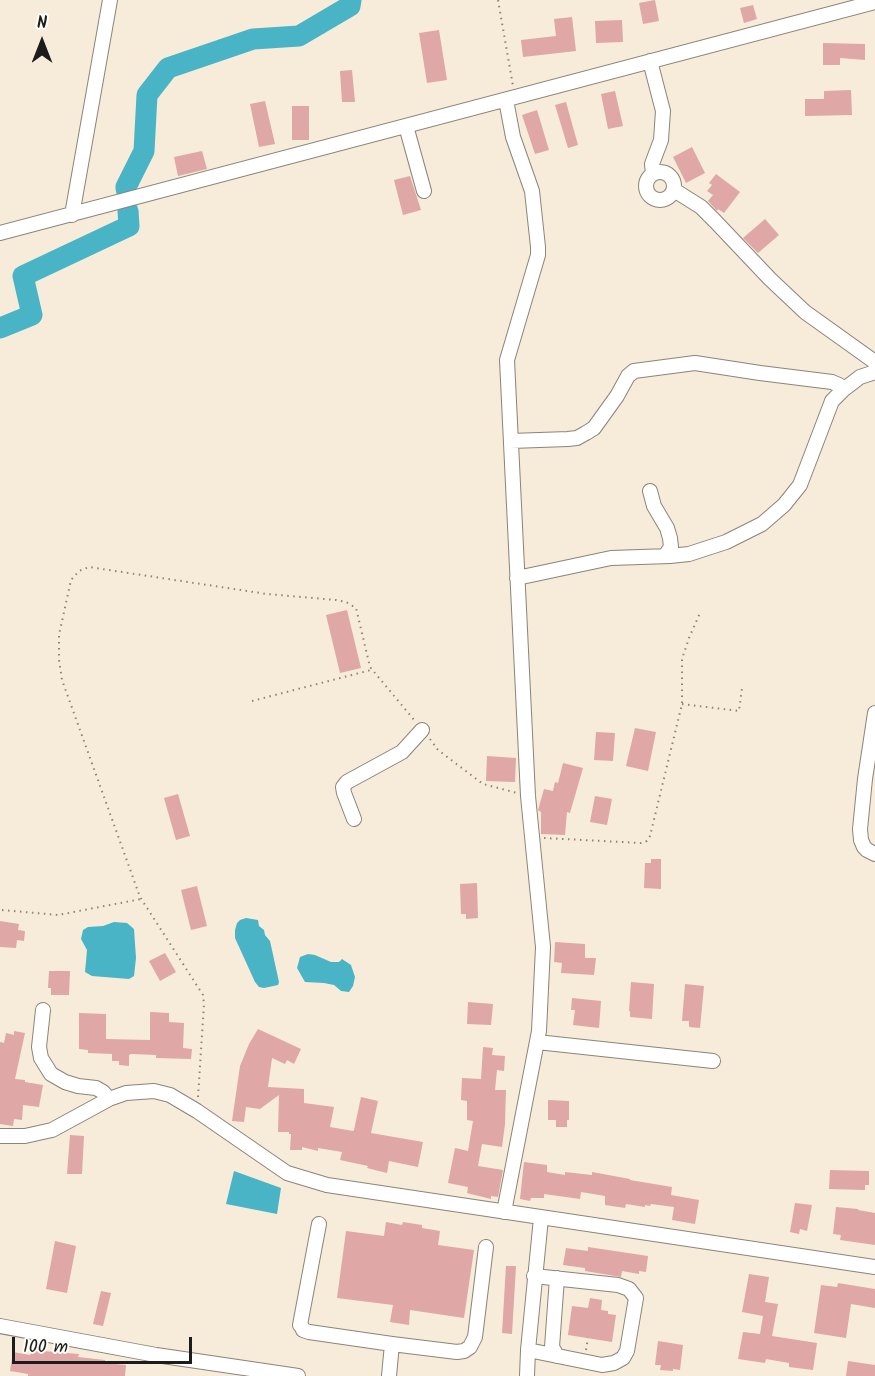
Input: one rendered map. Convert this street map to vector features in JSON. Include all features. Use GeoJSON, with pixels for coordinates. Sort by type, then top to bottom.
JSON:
{"type":"FeatureCollection","features":[{"type":"Feature","properties":{"kind":"street"},"geometry":{"type":"LineString","coordinates":[[72,215],[110,0]]}},
{"type":"Feature","properties":{"kind":"street"},"geometry":{"type":"LineString","coordinates":[[0,233],[510,99],[650,61],[840,5],[875,2]]}},
{"type":"Feature","properties":{"kind":"street"},"geometry":{"type":"LineString","coordinates":[[650,61],[663,111],[661,140],[652,164],[653,174]]}},
{"type":"Feature","properties":{"kind":"street"},"geometry":{"type":"LineString","coordinates":[[504,1212],[539,1031],[543,947],[528,796],[507,360],[538,255],[538,247],[532,192],[513,136],[510,99]]}},
{"type":"Feature","properties":{"kind":"street"},"geometry":{"type":"LineString","coordinates":[[406,126],[424,191]]}},
{"type":"Feature","properties":{"kind":"street"},"geometry":{"type":"LineString","coordinates":[[663,172],[673,181],[674,190],[663,200],[654,199],[648,193],[647,180],[653,174],[663,172]]}},
{"type":"Feature","properties":{"kind":"street"},"geometry":{"type":"LineString","coordinates":[[674,190],[716,221],[804,312],[875,362]]}},
{"type":"Feature","properties":{"kind":"street"},"geometry":{"type":"LineString","coordinates":[[511,441],[568,439],[577,438],[586,433],[594,428],[628,376],[634,371],[695,363],[832,382],[839,385],[842,391]]}},
{"type":"Feature","properties":{"kind":"street"},"geometry":{"type":"LineString","coordinates":[[517,578],[610,558],[689,554],[726,542],[762,524],[784,505],[800,485],[832,401],[860,377],[875,372]]}},
{"type":"Feature","properties":{"kind":"street"},"geometry":{"type":"LineString","coordinates":[[650,491],[654,506],[670,538],[668,553],[664,556]]}},
{"type":"Feature","properties":{"kind":"street"},"geometry":{"type":"LineString","coordinates":[[875,713],[860,829],[864,847],[875,854]]}},
{"type":"Feature","properties":{"kind":"street"},"geometry":{"type":"LineString","coordinates":[[354,819],[343,787],[347,782],[402,752],[422,730]]}},
{"type":"Feature","properties":{"kind":"street"},"geometry":{"type":"LineString","coordinates":[[43,1010],[40,1058],[51,1074],[65,1082],[96,1088],[109,1099]]}},
{"type":"Feature","properties":{"kind":"street"},"geometry":{"type":"LineString","coordinates":[[537,1042],[713,1061]]}},
{"type":"Feature","properties":{"kind":"street"},"geometry":{"type":"LineString","coordinates":[[0,1136],[25,1136],[52,1130],[109,1099],[126,1093],[154,1091],[170,1095],[197,1111],[287,1173],[327,1185],[875,1267]]}},
{"type":"Feature","properties":{"kind":"street"},"geometry":{"type":"LineString","coordinates":[[527,1376],[534,1276],[541,1218]]}},
{"type":"Feature","properties":{"kind":"street"},"geometry":{"type":"LineString","coordinates":[[319,1224],[300,1325],[303,1330],[392,1344],[457,1352],[470,1347],[475,1337],[486,1247]]}},
{"type":"Feature","properties":{"kind":"street"},"geometry":{"type":"LineString","coordinates":[[528,1350],[557,1356],[584,1369],[614,1363],[623,1358],[627,1351],[636,1298],[629,1289],[618,1285],[534,1276]]}},
{"type":"Feature","properties":{"kind":"street"},"geometry":{"type":"LineString","coordinates":[[557,1278],[552,1347],[557,1356]]}},
{"type":"Feature","properties":{"kind":"street"},"geometry":{"type":"LineString","coordinates":[[0,1326],[156,1355],[298,1376]]}},
{"type":"Feature","properties":{"kind":"street"},"geometry":{"type":"LineString","coordinates":[[389,1376],[392,1344]]}},
{"type":"Feature","properties":{"kind":"path"},"geometry":{"type":"LineString","coordinates":[[498,0],[510,99]]}},
{"type":"Feature","properties":{"kind":"path"},"geometry":{"type":"LineString","coordinates":[[197,1111],[203,995],[141,899],[63,680],[59,660],[59,635],[71,580],[79,571],[89,567],[101,568],[267,594],[346,602],[356,609],[370,667],[438,750],[483,784],[528,796]]}},
{"type":"Feature","properties":{"kind":"path"},"geometry":{"type":"LineString","coordinates":[[532,837],[641,843],[647,841],[682,704],[682,659],[700,613]]}},
{"type":"Feature","properties":{"kind":"path"},"geometry":{"type":"LineString","coordinates":[[252,701],[372,669]]}},
{"type":"Feature","properties":{"kind":"path"},"geometry":{"type":"LineString","coordinates":[[682,704],[739,711],[742,688]]}},
{"type":"Feature","properties":{"kind":"path"},"geometry":{"type":"LineString","coordinates":[[3,910],[58,915],[141,899]]}},
{"type":"Feature","properties":{"kind":"water"},"geometry":{"type":"Polygon","coordinates":[[[246,918],[258,920],[259,926],[270,941],[278,985],[264,988],[259,987],[255,982],[235,938],[237,923],[246,918]]]}},
{"type":"Feature","properties":{"kind":"water"},"geometry":{"type":"Polygon","coordinates":[[[114,922],[127,923],[134,929],[136,958],[134,976],[129,979],[92,976],[85,972],[87,950],[81,939],[83,930],[114,922]]]}},
{"type":"Feature","properties":{"kind":"water"},"geometry":{"type":"Polygon","coordinates":[[[308,954],[331,962],[339,962],[342,959],[351,965],[355,977],[349,992],[341,991],[334,985],[305,982],[297,968],[300,957],[308,954]]]}},
{"type":"Feature","properties":{"kind":"water"},"geometry":{"type":"Polygon","coordinates":[[[234,1171],[281,1188],[277,1214],[226,1204],[234,1171]]]}},
{"type":"Feature","properties":{"kind":"building"},"geometry":{"type":"Polygon","coordinates":[[[655,0],[659,21],[643,24],[639,3],[655,0]]]}},
{"type":"Feature","properties":{"kind":"building"},"geometry":{"type":"Polygon","coordinates":[[[753,5],[757,19],[744,23],[740,8],[753,5]]]}},
{"type":"Feature","properties":{"kind":"building"},"geometry":{"type":"Polygon","coordinates":[[[572,17],[576,51],[523,57],[521,40],[556,36],[554,19],[572,17]]]}},
{"type":"Feature","properties":{"kind":"building"},"geometry":{"type":"Polygon","coordinates":[[[622,20],[623,42],[596,43],[595,21],[622,20]]]}},
{"type":"Feature","properties":{"kind":"building"},"geometry":{"type":"Polygon","coordinates":[[[439,30],[447,80],[427,83],[419,33],[439,30]]]}},
{"type":"Feature","properties":{"kind":"building"},"geometry":{"type":"Polygon","coordinates":[[[823,43],[865,44],[865,60],[840,58],[840,65],[823,65],[823,43]]]}},
{"type":"Feature","properties":{"kind":"building"},"geometry":{"type":"Polygon","coordinates":[[[352,70],[355,102],[342,102],[340,71],[352,70]]]}},
{"type":"Feature","properties":{"kind":"building"},"geometry":{"type":"Polygon","coordinates":[[[851,90],[852,115],[805,116],[805,99],[824,99],[824,91],[851,90]]]}},
{"type":"Feature","properties":{"kind":"building"},"geometry":{"type":"Polygon","coordinates":[[[615,91],[623,126],[608,129],[601,94],[615,91]]]}},
{"type":"Feature","properties":{"kind":"building"},"geometry":{"type":"Polygon","coordinates":[[[265,101],[275,144],[259,147],[250,104],[265,101]]]}},
{"type":"Feature","properties":{"kind":"building"},"geometry":{"type":"Polygon","coordinates":[[[566,102],[578,145],[568,148],[555,105],[566,102]]]}},
{"type":"Feature","properties":{"kind":"building"},"geometry":{"type":"Polygon","coordinates":[[[292,106],[309,106],[309,140],[292,140],[292,106]]]}},
{"type":"Feature","properties":{"kind":"building"},"geometry":{"type":"Polygon","coordinates":[[[537,110],[549,150],[535,154],[522,115],[537,110]]]}},
{"type":"Feature","properties":{"kind":"building"},"geometry":{"type":"Polygon","coordinates":[[[692,147],[705,173],[686,183],[673,157],[692,147]]]}},
{"type":"Feature","properties":{"kind":"building"},"geometry":{"type":"Polygon","coordinates":[[[202,151],[207,169],[178,176],[174,157],[202,151]]]}},
{"type":"Feature","properties":{"kind":"building"},"geometry":{"type":"Polygon","coordinates":[[[716,174],[740,192],[724,213],[718,209],[717,211],[708,201],[713,195],[707,191],[712,185],[709,183],[716,174]]]}},
{"type":"Feature","properties":{"kind":"building"},"geometry":{"type":"Polygon","coordinates":[[[410,176],[421,210],[403,215],[394,180],[410,176]]]}},
{"type":"Feature","properties":{"kind":"building"},"geometry":{"type":"Polygon","coordinates":[[[765,219],[779,235],[758,253],[743,238],[765,219]]]}},
{"type":"Feature","properties":{"kind":"building"},"geometry":{"type":"Polygon","coordinates":[[[347,610],[361,668],[340,673],[326,615],[347,610]]]}},
{"type":"Feature","properties":{"kind":"building"},"geometry":{"type":"Polygon","coordinates":[[[635,728],[656,732],[648,771],[626,766],[635,728]]]}},
{"type":"Feature","properties":{"kind":"building"},"geometry":{"type":"Polygon","coordinates":[[[596,732],[615,733],[613,761],[594,760],[596,732]]]}},
{"type":"Feature","properties":{"kind":"building"},"geometry":{"type":"Polygon","coordinates":[[[487,756],[516,758],[515,782],[486,781],[487,756]]]}},
{"type":"Feature","properties":{"kind":"building"},"geometry":{"type":"Polygon","coordinates":[[[563,763],[583,768],[570,813],[567,812],[565,835],[541,834],[541,812],[538,810],[544,789],[553,791],[555,782],[558,783],[563,763]]]}},
{"type":"Feature","properties":{"kind":"building"},"geometry":{"type":"Polygon","coordinates":[[[178,794],[190,836],[176,840],[164,798],[178,794]]]}},
{"type":"Feature","properties":{"kind":"building"},"geometry":{"type":"Polygon","coordinates":[[[595,796],[612,799],[607,825],[590,822],[595,796]]]}},
{"type":"Feature","properties":{"kind":"building"},"geometry":{"type":"Polygon","coordinates":[[[651,859],[661,859],[661,889],[644,888],[645,863],[651,863],[651,859]]]}},
{"type":"Feature","properties":{"kind":"building"},"geometry":{"type":"Polygon","coordinates":[[[477,883],[478,918],[466,919],[466,914],[461,914],[460,884],[477,883]]]}},
{"type":"Feature","properties":{"kind":"building"},"geometry":{"type":"Polygon","coordinates":[[[197,886],[207,926],[191,930],[181,890],[197,886]]]}},
{"type":"Feature","properties":{"kind":"building"},"geometry":{"type":"Polygon","coordinates":[[[0,921],[19,924],[18,930],[25,931],[24,941],[17,940],[16,948],[0,947],[0,921]]]}},
{"type":"Feature","properties":{"kind":"building"},"geometry":{"type":"Polygon","coordinates":[[[555,942],[585,944],[585,958],[596,958],[594,975],[561,973],[562,963],[554,962],[555,942]]]}},
{"type":"Feature","properties":{"kind":"building"},"geometry":{"type":"Polygon","coordinates":[[[165,953],[176,972],[160,981],[149,961],[165,953]]]}},
{"type":"Feature","properties":{"kind":"building"},"geometry":{"type":"Polygon","coordinates":[[[49,971],[70,971],[69,995],[51,995],[51,988],[48,988],[49,971]]]}},
{"type":"Feature","properties":{"kind":"building"},"geometry":{"type":"Polygon","coordinates":[[[631,982],[654,984],[652,1019],[630,1017],[631,982]]]}},
{"type":"Feature","properties":{"kind":"building"},"geometry":{"type":"Polygon","coordinates":[[[685,984],[704,986],[700,1028],[689,1027],[689,1021],[682,1021],[685,984]]]}},
{"type":"Feature","properties":{"kind":"building"},"geometry":{"type":"Polygon","coordinates":[[[572,998],[601,1001],[599,1028],[573,1025],[575,1010],[571,1010],[572,998]]]}},
{"type":"Feature","properties":{"kind":"building"},"geometry":{"type":"Polygon","coordinates":[[[468,1002],[493,1004],[491,1025],[467,1024],[468,1002]]]}},
{"type":"Feature","properties":{"kind":"building"},"geometry":{"type":"Polygon","coordinates":[[[150,1012],[169,1013],[169,1022],[184,1023],[183,1048],[192,1049],[191,1059],[156,1058],[156,1055],[131,1054],[129,1055],[129,1066],[119,1065],[119,1061],[112,1061],[112,1054],[88,1053],[88,1050],[79,1049],[79,1013],[106,1014],[106,1039],[150,1040],[150,1012]]]}},
{"type":"Feature","properties":{"kind":"building"},"geometry":{"type":"Polygon","coordinates":[[[258,1029],[301,1049],[294,1064],[287,1060],[285,1064],[272,1058],[268,1087],[304,1089],[304,1103],[334,1107],[330,1127],[353,1131],[361,1097],[378,1101],[371,1133],[423,1142],[418,1167],[389,1161],[387,1173],[340,1160],[342,1152],[318,1148],[318,1151],[302,1147],[302,1150],[290,1150],[291,1134],[278,1132],[279,1095],[260,1109],[246,1107],[244,1122],[232,1121],[240,1066],[258,1029]]]}},
{"type":"Feature","properties":{"kind":"building"},"geometry":{"type":"Polygon","coordinates":[[[14,1031],[25,1033],[15,1079],[43,1085],[39,1107],[23,1105],[22,1120],[14,1119],[13,1126],[0,1124],[0,1042],[4,1043],[6,1033],[14,1035],[14,1031]]]}},
{"type":"Feature","properties":{"kind":"building"},"geometry":{"type":"Polygon","coordinates":[[[483,1047],[493,1048],[492,1055],[505,1056],[504,1071],[497,1070],[495,1090],[506,1090],[502,1147],[482,1144],[478,1166],[503,1170],[498,1197],[491,1196],[491,1199],[467,1193],[468,1187],[448,1183],[455,1148],[468,1151],[473,1121],[467,1120],[467,1101],[461,1100],[462,1078],[481,1079],[483,1047]]]}},
{"type":"Feature","properties":{"kind":"building"},"geometry":{"type":"Polygon","coordinates":[[[548,1100],[569,1101],[567,1127],[556,1127],[556,1120],[548,1120],[548,1100]]]}},
{"type":"Feature","properties":{"kind":"building"},"geometry":{"type":"Polygon","coordinates":[[[70,1135],[84,1136],[82,1174],[67,1174],[70,1135]]]}},
{"type":"Feature","properties":{"kind":"building"},"geometry":{"type":"Polygon","coordinates":[[[524,1162],[547,1165],[547,1172],[592,1175],[592,1172],[672,1187],[671,1195],[699,1200],[695,1224],[672,1220],[674,1207],[651,1204],[645,1207],[626,1204],[625,1208],[605,1205],[605,1196],[581,1192],[580,1199],[544,1194],[544,1198],[531,1198],[530,1201],[520,1199],[524,1162]]]}},
{"type":"Feature","properties":{"kind":"building"},"geometry":{"type":"Polygon","coordinates":[[[830,1170],[869,1171],[869,1185],[865,1185],[865,1190],[829,1189],[830,1170]]]}},
{"type":"Feature","properties":{"kind":"building"},"geometry":{"type":"Polygon","coordinates":[[[795,1203],[812,1205],[807,1231],[800,1229],[799,1234],[790,1232],[795,1203]]]}},
{"type":"Feature","properties":{"kind":"building"},"geometry":{"type":"Polygon","coordinates":[[[836,1207],[875,1213],[875,1245],[840,1240],[841,1235],[833,1234],[836,1207]]]}},
{"type":"Feature","properties":{"kind":"building"},"geometry":{"type":"Polygon","coordinates":[[[386,1222],[422,1225],[422,1228],[440,1231],[438,1245],[474,1250],[464,1318],[410,1310],[409,1325],[390,1322],[393,1305],[337,1298],[346,1231],[384,1236],[386,1222]]]}},
{"type":"Feature","properties":{"kind":"building"},"geometry":{"type":"Polygon","coordinates":[[[55,1241],[76,1246],[67,1293],[46,1289],[55,1241]]]}},
{"type":"Feature","properties":{"kind":"building"},"geometry":{"type":"Polygon","coordinates":[[[588,1247],[648,1256],[646,1272],[639,1271],[639,1274],[622,1271],[621,1277],[563,1265],[566,1248],[588,1251],[588,1247]]]}},
{"type":"Feature","properties":{"kind":"building"},"geometry":{"type":"Polygon","coordinates":[[[506,1266],[516,1266],[512,1334],[502,1333],[506,1266]]]}},
{"type":"Feature","properties":{"kind":"building"},"geometry":{"type":"Polygon","coordinates":[[[749,1274],[769,1277],[765,1302],[778,1304],[772,1336],[817,1343],[813,1370],[789,1367],[789,1363],[766,1359],[765,1363],[738,1359],[743,1332],[760,1334],[763,1316],[742,1312],[749,1274]]]}},
{"type":"Feature","properties":{"kind":"building"},"geometry":{"type":"Polygon","coordinates":[[[838,1283],[875,1289],[875,1308],[851,1304],[846,1338],[814,1333],[821,1285],[837,1287],[838,1283]]]}},
{"type":"Feature","properties":{"kind":"building"},"geometry":{"type":"Polygon","coordinates":[[[101,1291],[111,1293],[103,1326],[93,1324],[101,1291]]]}},
{"type":"Feature","properties":{"kind":"building"},"geometry":{"type":"Polygon","coordinates":[[[590,1298],[602,1300],[601,1310],[616,1315],[612,1342],[568,1335],[572,1306],[588,1308],[590,1298]]]}},
{"type":"Feature","properties":{"kind":"building"},"geometry":{"type":"Polygon","coordinates":[[[658,1341],[683,1345],[680,1370],[660,1370],[661,1365],[655,1365],[658,1341]]]}},
{"type":"Feature","properties":{"kind":"building"},"geometry":{"type":"Polygon","coordinates":[[[31,1350],[79,1354],[78,1357],[126,1365],[125,1376],[28,1376],[28,1374],[10,1371],[13,1352],[30,1355],[31,1350]]]}},
{"type":"Feature","properties":{"kind":"building"},"geometry":{"type":"Polygon","coordinates":[[[848,1361],[875,1365],[875,1376],[846,1376],[848,1361]]]}},
{"type":"Feature","properties":{"kind":"waterway"},"geometry":{"type":"LineString","coordinates":[[126,189],[144,151],[147,95],[168,68],[253,39],[299,36],[350,6],[351,0]]}},
{"type":"Feature","properties":{"kind":"waterway"},"geometry":{"type":"LineString","coordinates":[[0,328],[32,315],[23,276],[129,226],[128,211]]}}]}
